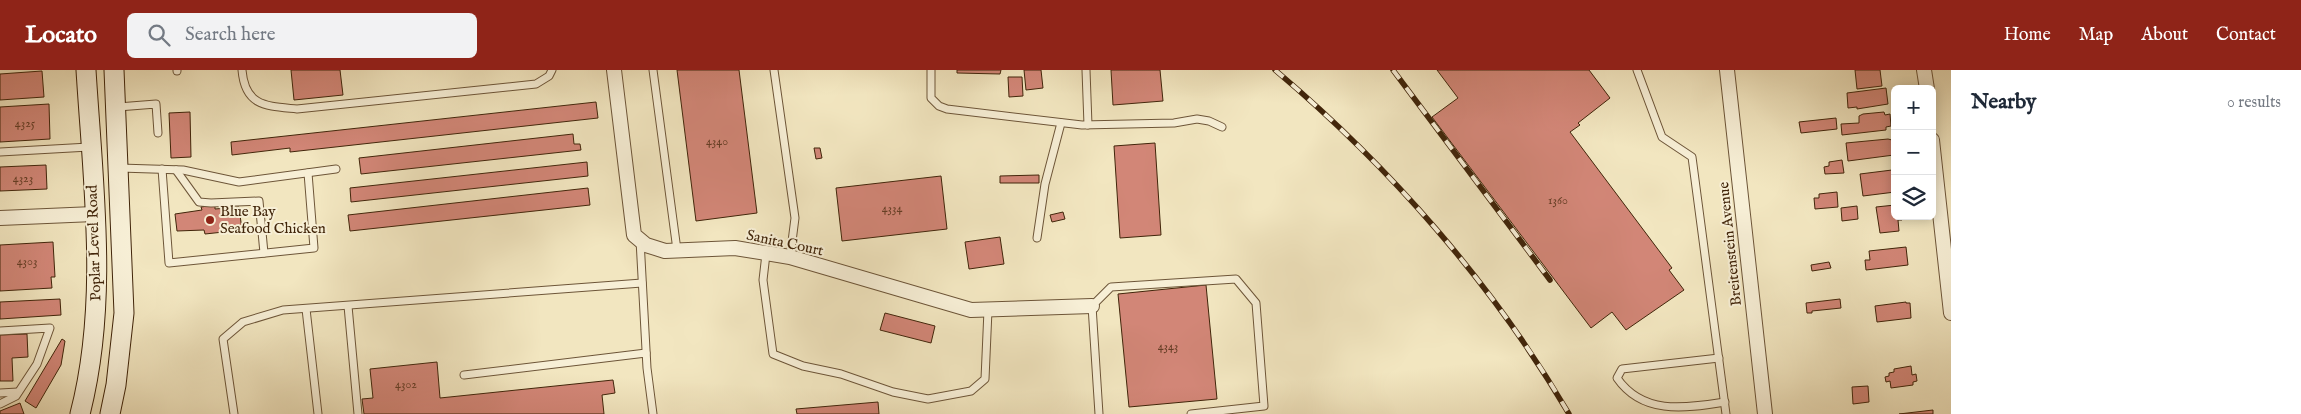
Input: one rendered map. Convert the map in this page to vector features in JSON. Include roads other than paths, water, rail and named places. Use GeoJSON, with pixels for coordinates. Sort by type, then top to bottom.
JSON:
{"type":"FeatureCollection","features":[{"type":"Feature","properties":{"kind":"main road","name":"Poplar Level Road"},"geometry":{"type":"LineString","coordinates":[[80,414],[89,370],[97,295],[86,70]]}},
{"type":"Feature","properties":{"kind":"main road","name":"Poplar Level Road"},"geometry":{"type":"LineString","coordinates":[[110,414],[116,385],[124,312],[114,70]]}},
{"type":"Feature","properties":{"kind":"street"},"geometry":{"type":"LineString","coordinates":[[614,70],[634,234],[640,239]]}},
{"type":"Feature","properties":{"kind":"street","name":"Breitenstein Avenue"},"geometry":{"type":"LineString","coordinates":[[1727,70],[1765,414]]}},
{"type":"Feature","properties":{"kind":"street"},"geometry":{"type":"LineString","coordinates":[[1924,70],[1926,85]]}},
{"type":"Feature","properties":{"kind":"street"},"geometry":{"type":"LineString","coordinates":[[1936,175],[1951,313]]}},
{"type":"Feature","properties":{"kind":"street"},"geometry":{"type":"LineString","coordinates":[[0,218],[94,214]]}},
{"type":"Feature","properties":{"kind":"street","name":"Sanita Court"},"geometry":{"type":"LineString","coordinates":[[640,239],[646,245],[665,251],[735,248],[790,257],[934,301],[971,310],[1092,306]]}},
{"type":"Feature","properties":{"kind":"lane"},"geometry":{"type":"LineString","coordinates":[[242,70],[243,79],[249,94],[262,106],[297,109],[536,84],[549,76],[552,70]]}},
{"type":"Feature","properties":{"kind":"lane"},"geometry":{"type":"LineString","coordinates":[[652,70],[677,250]]}},
{"type":"Feature","properties":{"kind":"lane"},"geometry":{"type":"LineString","coordinates":[[774,70],[795,218],[790,257]]}},
{"type":"Feature","properties":{"kind":"lane"},"geometry":{"type":"LineString","coordinates":[[931,70],[931,98],[939,106],[947,109],[1088,125],[1174,123],[1197,119],[1209,121],[1222,128]]}},
{"type":"Feature","properties":{"kind":"lane"},"geometry":{"type":"LineString","coordinates":[[1086,70],[1088,125]]}},
{"type":"Feature","properties":{"kind":"lane"},"geometry":{"type":"LineString","coordinates":[[1637,70],[1662,137],[1692,157],[1726,414]]}},
{"type":"Feature","properties":{"kind":"lane"},"geometry":{"type":"LineString","coordinates":[[115,108],[156,104],[158,132]]}},
{"type":"Feature","properties":{"kind":"lane"},"geometry":{"type":"LineString","coordinates":[[1037,238],[1045,184],[1062,123]]}},
{"type":"Feature","properties":{"kind":"lane"},"geometry":{"type":"LineString","coordinates":[[0,152],[91,146]]}},
{"type":"Feature","properties":{"kind":"lane"},"geometry":{"type":"LineString","coordinates":[[117,168],[176,170],[239,182],[336,169]]}},
{"type":"Feature","properties":{"kind":"lane"},"geometry":{"type":"LineString","coordinates":[[162,169],[169,263],[314,248],[308,173]]}},
{"type":"Feature","properties":{"kind":"lane"},"geometry":{"type":"LineString","coordinates":[[176,170],[199,202],[259,202],[264,253]]}},
{"type":"Feature","properties":{"kind":"lane"},"geometry":{"type":"LineString","coordinates":[[640,239],[646,353],[653,414]]}},
{"type":"Feature","properties":{"kind":"lane"},"geometry":{"type":"LineString","coordinates":[[766,254],[763,280],[773,354],[803,366],[841,374],[893,392],[928,399],[971,391],[984,378],[988,310]]}},
{"type":"Feature","properties":{"kind":"lane"},"geometry":{"type":"LineString","coordinates":[[1099,414],[1092,306],[1111,287],[1236,278],[1256,303],[1264,406],[1191,414]]}},
{"type":"Feature","properties":{"kind":"lane"},"geometry":{"type":"LineString","coordinates":[[234,414],[223,339],[243,322],[283,310],[642,283]]}},
{"type":"Feature","properties":{"kind":"lane"},"geometry":{"type":"LineString","coordinates":[[348,306],[358,414]]}},
{"type":"Feature","properties":{"kind":"lane"},"geometry":{"type":"LineString","coordinates":[[306,309],[318,414]]}},
{"type":"Feature","properties":{"kind":"lane"},"geometry":{"type":"LineString","coordinates":[[0,331],[50,328],[38,364],[16,396],[0,404]]}},
{"type":"Feature","properties":{"kind":"lane"},"geometry":{"type":"LineString","coordinates":[[464,375],[646,353]]}},
{"type":"Feature","properties":{"kind":"lane"},"geometry":{"type":"LineString","coordinates":[[1718,358],[1622,369],[1617,378],[1624,391],[1642,406],[1663,412],[1725,402]]}},
{"type":"Feature","properties":{"kind":"lane"},"geometry":{"type":"LineString","coordinates":[[0,393],[18,392]]}},
{"type":"Feature","properties":{"kind":"railway"},"geometry":{"type":"LineString","coordinates":[[1275,70],[1359,146],[1437,230],[1507,319],[1569,414]]}},
{"type":"Feature","properties":{"kind":"railway"},"geometry":{"type":"LineString","coordinates":[[1393,70],[1550,280]]}},
{"type":"Feature","properties":{"kind":"place","name":"Blue Bay Seafood Chicken"},"geometry":{"type":"Point","coordinates":[210,220]}}]}
